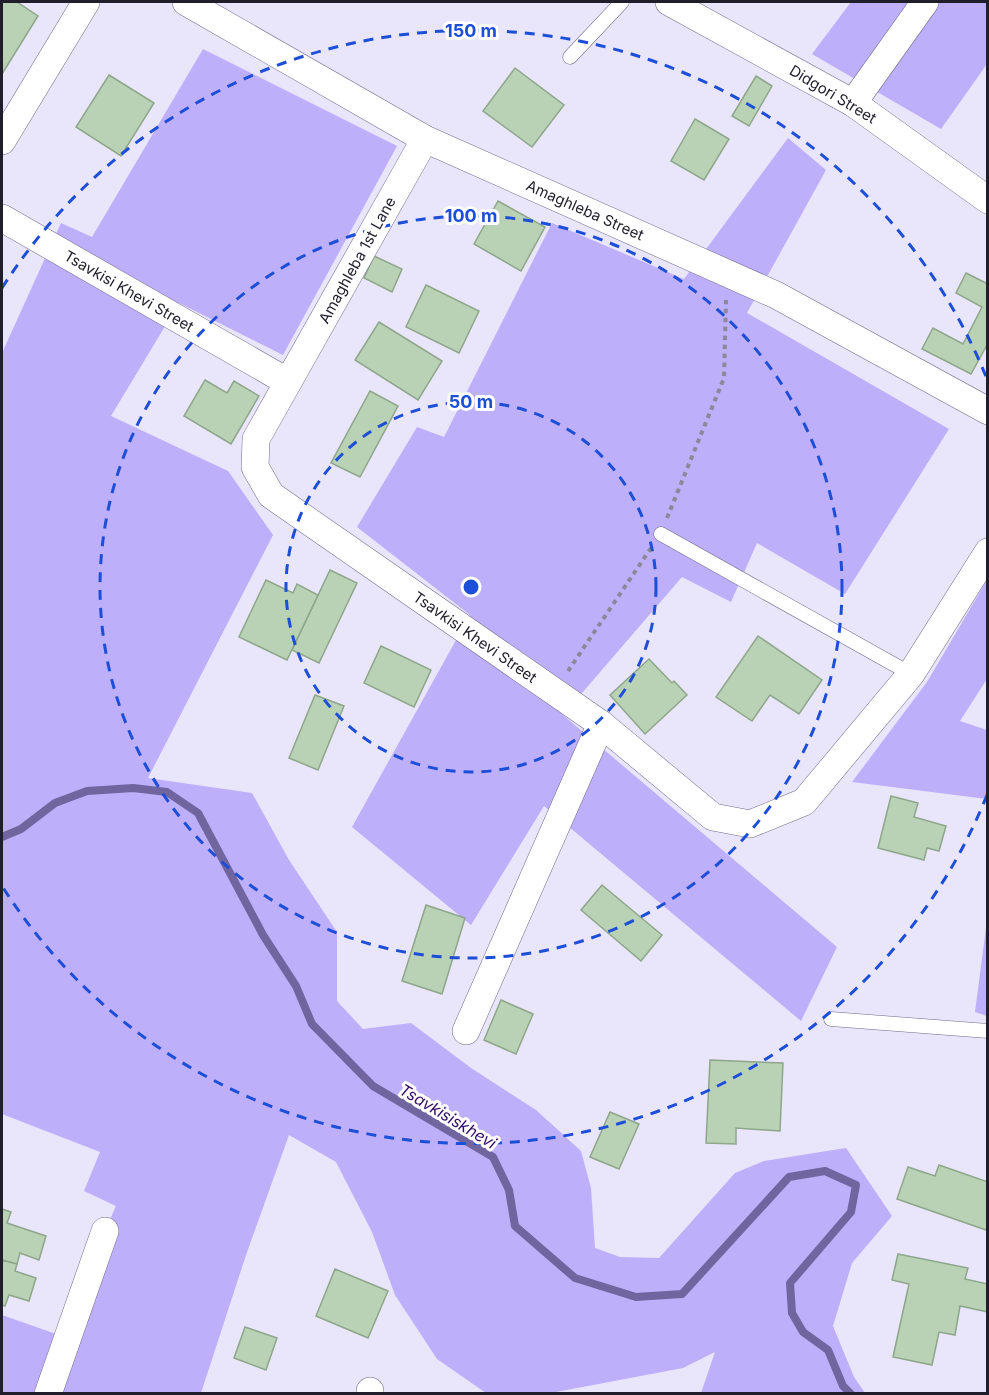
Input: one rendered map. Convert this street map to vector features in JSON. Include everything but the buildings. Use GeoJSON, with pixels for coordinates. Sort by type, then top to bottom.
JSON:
{"type":"FeatureCollection","features":[{"type":"Feature","properties":{"kind":"street"},"geometry":{"type":"LineString","coordinates":[[2,141],[86,2]]}},
{"type":"Feature","properties":{"kind":"street","name":"Amaghleba Street"},"geometry":{"type":"LineString","coordinates":[[186,2],[425,139],[776,295],[987,411]]}},
{"type":"Feature","properties":{"kind":"street","name":"Didgori Street"},"geometry":{"type":"LineString","coordinates":[[669,2],[853,103],[987,200]]}},
{"type":"Feature","properties":{"kind":"street"},"geometry":{"type":"LineString","coordinates":[[853,103],[925,2]]}},
{"type":"Feature","properties":{"kind":"street","name":"Amaghleba 1st Lane"},"geometry":{"type":"LineString","coordinates":[[288,382],[425,139]]}},
{"type":"Feature","properties":{"kind":"street","name":"Tsavkisi Khevi Street"},"geometry":{"type":"LineString","coordinates":[[2,218],[288,382],[256,439],[255,467],[271,495],[602,724],[713,817],[750,824],[804,802],[911,674],[987,552]]}},
{"type":"Feature","properties":{"kind":"street"},"geometry":{"type":"LineString","coordinates":[[466,1031],[602,724]]}},
{"type":"Feature","properties":{"kind":"street"},"geometry":{"type":"LineString","coordinates":[[48,1394],[105,1231]]}},
{"type":"Feature","properties":{"kind":"lane"},"geometry":{"type":"LineString","coordinates":[[570,57],[622,2]]}},
{"type":"Feature","properties":{"kind":"lane"},"geometry":{"type":"LineString","coordinates":[[661,534],[911,674]]}},
{"type":"Feature","properties":{"kind":"lane"},"geometry":{"type":"LineString","coordinates":[[831,1019],[987,1031]]}},
{"type":"Feature","properties":{"kind":"path"},"geometry":{"type":"LineString","coordinates":[[554,692],[661,534],[724,378],[726,273]]}},
{"type":"Feature","properties":{"kind":"shaded area"},"geometry":{"type":"Polygon","coordinates":[[[851,2],[987,2],[987,64],[941,129],[812,54],[851,2]]]}},
{"type":"Feature","properties":{"kind":"shaded area"},"geometry":{"type":"Polygon","coordinates":[[[203,49],[397,146],[283,355],[179,303],[111,416],[228,471],[273,535],[148,778],[252,793],[289,860],[337,932],[337,1001],[363,1029],[411,1023],[471,1068],[536,1110],[581,1151],[591,1188],[595,1248],[620,1257],[659,1258],[735,1173],[764,1161],[846,1148],[892,1216],[852,1263],[833,1326],[854,1377],[865,1393],[701,1393],[715,1352],[683,1368],[556,1392],[486,1393],[437,1359],[395,1295],[372,1232],[336,1162],[289,1135],[246,1255],[201,1393],[48,1393],[116,1206],[84,1191],[100,1152],[2,1114],[2,353],[61,223],[92,237],[203,49]]]}},
{"type":"Feature","properties":{"kind":"shaded area"},"geometry":{"type":"Polygon","coordinates":[[[788,138],[826,170],[747,313],[949,429],[845,594],[757,543],[731,602],[682,577],[563,715],[837,947],[801,1021],[544,806],[471,925],[352,827],[470,615],[357,527],[417,427],[444,437],[552,223],[684,279],[788,138]]]}},
{"type":"Feature","properties":{"kind":"shaded area"},"geometry":{"type":"Polygon","coordinates":[[[987,580],[987,679],[960,721],[987,730],[987,799],[852,782],[927,682],[987,580]]]}},
{"type":"Feature","properties":{"kind":"shaded area"},"geometry":{"type":"Polygon","coordinates":[[[987,920],[988,1016],[975,1012],[987,920]]]}},
{"type":"Feature","properties":{"kind":"shaded area"},"geometry":{"type":"Polygon","coordinates":[[[2,1315],[56,1334],[36,1393],[2,1394],[2,1315]]]}},
{"type":"Feature","properties":{"kind":"waterway","name":"Tsavkisiskhevi"},"geometry":{"type":"LineString","coordinates":[[2,837],[21,829],[55,803],[87,791],[133,788],[167,792],[198,813],[263,935],[296,986],[312,1024],[373,1086],[493,1157],[509,1190],[515,1226],[575,1278],[636,1297],[682,1294],[789,1177],[825,1171],[856,1185],[851,1212],[790,1283],[792,1313],[803,1332],[828,1350],[843,1386],[851,1394]]}}]}
